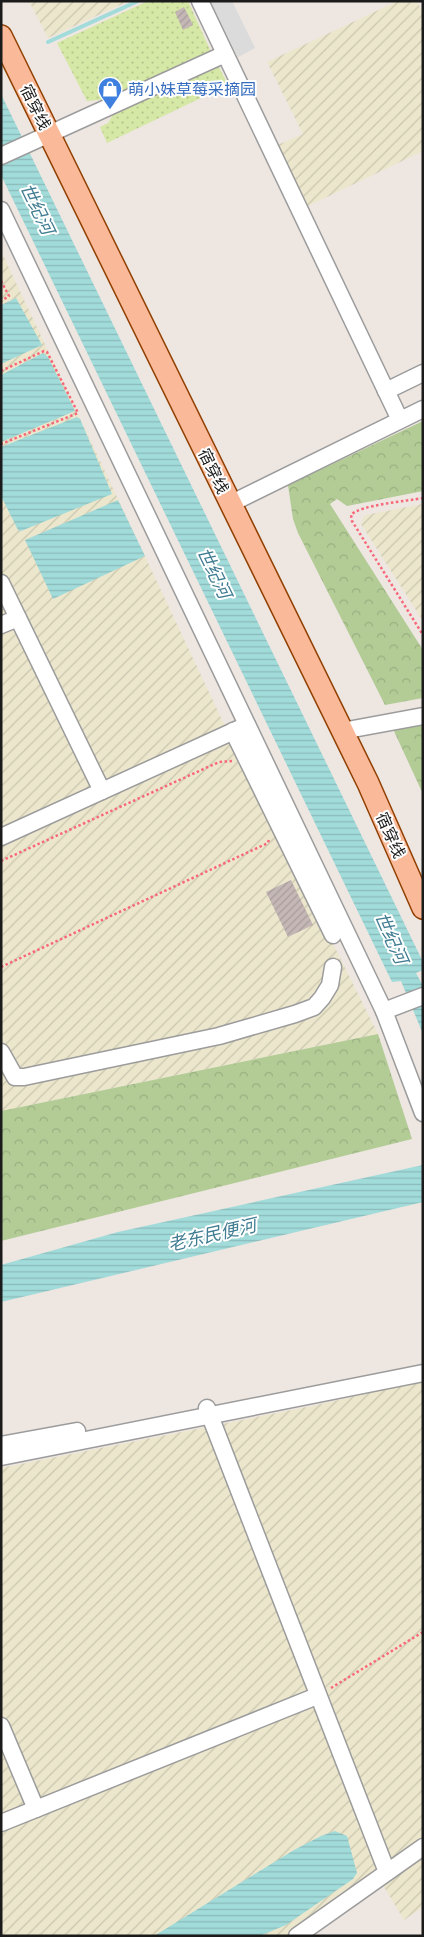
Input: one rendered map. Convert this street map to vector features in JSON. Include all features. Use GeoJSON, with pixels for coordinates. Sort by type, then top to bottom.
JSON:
{"type":"FeatureCollection","features":[{"type":"Feature","properties":{"kind":"main road","name":"宿穿线"},"geometry":{"type":"LineString","coordinates":[[1,36],[41,137],[230,504],[342,730],[368,783],[423,908]]}},
{"type":"Feature","properties":{"kind":"street"},"geometry":{"type":"LineString","coordinates":[[200,1],[400,420]]}},
{"type":"Feature","properties":{"kind":"street"},"geometry":{"type":"LineString","coordinates":[[1,156],[225,54]]}},
{"type":"Feature","properties":{"kind":"street"},"geometry":{"type":"LineString","coordinates":[[1,210],[240,728],[390,1009],[423,1113]]}},
{"type":"Feature","properties":{"kind":"street"},"geometry":{"type":"LineString","coordinates":[[386,391],[423,373]]}},
{"type":"Feature","properties":{"kind":"street"},"geometry":{"type":"LineString","coordinates":[[230,504],[423,409]]}},
{"type":"Feature","properties":{"kind":"street"},"geometry":{"type":"LineString","coordinates":[[1,583],[102,791]]}},
{"type":"Feature","properties":{"kind":"street"},"geometry":{"type":"LineString","coordinates":[[1,625],[18,618]]}},
{"type":"Feature","properties":{"kind":"street"},"geometry":{"type":"LineString","coordinates":[[342,730],[423,716]]}},
{"type":"Feature","properties":{"kind":"street"},"geometry":{"type":"LineString","coordinates":[[1,836],[240,728]]}},
{"type":"Feature","properties":{"kind":"street"},"geometry":{"type":"LineString","coordinates":[[240,728],[271,820],[333,935]]}},
{"type":"Feature","properties":{"kind":"street"},"geometry":{"type":"LineString","coordinates":[[1,1052],[15,1077],[24,1077],[220,1036],[314,1007],[330,985],[333,967]]}},
{"type":"Feature","properties":{"kind":"street"},"geometry":{"type":"LineString","coordinates":[[390,1009],[423,996]]}},
{"type":"Feature","properties":{"kind":"street"},"geometry":{"type":"LineString","coordinates":[[1,1457],[423,1363]]}},
{"type":"Feature","properties":{"kind":"street"},"geometry":{"type":"LineString","coordinates":[[1,1446],[208,1412],[423,1373]]}},
{"type":"Feature","properties":{"kind":"street"},"geometry":{"type":"LineString","coordinates":[[208,1412],[387,1872]]}},
{"type":"Feature","properties":{"kind":"street"},"geometry":{"type":"LineString","coordinates":[[1,1824],[317,1696]]}},
{"type":"Feature","properties":{"kind":"street"},"geometry":{"type":"LineString","coordinates":[[1,1726],[36,1809]]}},
{"type":"Feature","properties":{"kind":"street"},"geometry":{"type":"LineString","coordinates":[[298,1936],[423,1847]]}},
{"type":"Feature","properties":{"kind":"path"},"geometry":{"type":"LineString","coordinates":[[1,281],[9,296],[1,300]]}},
{"type":"Feature","properties":{"kind":"path"},"geometry":{"type":"LineString","coordinates":[[1,371],[44,351],[48,352],[78,413],[1,444]]}},
{"type":"Feature","properties":{"kind":"path"},"geometry":{"type":"LineString","coordinates":[[423,498],[354,511],[351,515],[352,521],[423,635]]}},
{"type":"Feature","properties":{"kind":"path"},"geometry":{"type":"LineString","coordinates":[[1,861],[219,762],[226,760],[236,764]]}},
{"type":"Feature","properties":{"kind":"path"},"geometry":{"type":"LineString","coordinates":[[1,967],[268,843],[271,820]]}},
{"type":"Feature","properties":{"kind":"path"},"geometry":{"type":"LineString","coordinates":[[317,1696],[423,1632]]}},
{"type":"Feature","properties":{"kind":"shaded area"},"geometry":{"type":"Polygon","coordinates":[[[29,1],[129,1],[48,38],[29,1]]]}},
{"type":"Feature","properties":{"kind":"shaded area"},"geometry":{"type":"Polygon","coordinates":[[[210,1],[232,1],[255,48],[238,57],[210,1]]]}},
{"type":"Feature","properties":{"kind":"shaded area"},"geometry":{"type":"Polygon","coordinates":[[[398,1],[416,1],[423,11],[423,151],[306,207],[275,146],[303,134],[267,62],[398,1]]]}},
{"type":"Feature","properties":{"kind":"shaded area"},"geometry":{"type":"Polygon","coordinates":[[[1,251],[232,741],[378,1034],[1,1111],[1,251]]]}},
{"type":"Feature","properties":{"kind":"shaded area"},"geometry":{"type":"Polygon","coordinates":[[[423,504],[423,621],[361,524],[364,516],[423,504]]]}},
{"type":"Feature","properties":{"kind":"shaded area"},"geometry":{"type":"Polygon","coordinates":[[[423,1381],[423,1907],[404,1920],[375,1872],[289,1936],[1,1936],[1,1468],[312,1406],[423,1381]]]}},
{"type":"Feature","properties":{"kind":"green space"},"geometry":{"type":"Polygon","coordinates":[[[148,1],[188,1],[211,52],[110,99],[87,101],[57,43],[148,1]]]}},
{"type":"Feature","properties":{"kind":"green space"},"geometry":{"type":"Polygon","coordinates":[[[219,67],[228,85],[107,143],[100,127],[108,123],[115,111],[219,67]]]}},
{"type":"Feature","properties":{"kind":"green space"},"geometry":{"type":"Polygon","coordinates":[[[423,421],[423,491],[347,506],[337,499],[330,504],[423,650],[423,698],[385,705],[298,533],[293,519],[288,485],[423,421]]]}},
{"type":"Feature","properties":{"kind":"green space"},"geometry":{"type":"Polygon","coordinates":[[[423,723],[423,794],[393,729],[423,723]]]}},
{"type":"Feature","properties":{"kind":"green space"},"geometry":{"type":"Polygon","coordinates":[[[378,1034],[412,1139],[1,1241],[1,1111],[378,1034]]]}},
{"type":"Feature","properties":{"kind":"water","name":"世纪河"},"geometry":{"type":"Polygon","coordinates":[[[1,94],[423,962],[423,970],[416,973],[423,986],[423,1034],[401,981],[392,982],[1,175],[1,94]]]}},
{"type":"Feature","properties":{"kind":"water"},"geometry":{"type":"Polygon","coordinates":[[[16,298],[42,345],[1,364],[1,305],[16,298]]]}},
{"type":"Feature","properties":{"kind":"water"},"geometry":{"type":"Polygon","coordinates":[[[43,353],[48,357],[75,411],[1,442],[1,375],[43,353]]]}},
{"type":"Feature","properties":{"kind":"water"},"geometry":{"type":"Polygon","coordinates":[[[77,417],[80,419],[112,494],[21,531],[18,530],[1,496],[1,447],[77,417]]]}},
{"type":"Feature","properties":{"kind":"water"},"geometry":{"type":"Polygon","coordinates":[[[118,500],[145,556],[53,599],[25,540],[118,500]]]}},
{"type":"Feature","properties":{"kind":"water","name":"老东民便河"},"geometry":{"type":"Polygon","coordinates":[[[423,1165],[423,1202],[1,1302],[1,1265],[118,1232],[423,1165]]]}},
{"type":"Feature","properties":{"kind":"water"},"geometry":{"type":"Polygon","coordinates":[[[335,1831],[347,1836],[357,1873],[353,1879],[286,1925],[262,1935],[154,1936],[294,1850],[335,1831]]]}},
{"type":"Feature","properties":{"kind":"building"},"geometry":{"type":"Polygon","coordinates":[[[184,7],[193,25],[183,30],[175,12],[184,7]]]}},
{"type":"Feature","properties":{"kind":"building"},"geometry":{"type":"Polygon","coordinates":[[[291,880],[313,925],[288,937],[266,892],[291,880]]]}},
{"type":"Feature","properties":{"kind":"waterway"},"geometry":{"type":"LineString","coordinates":[[48,42],[138,1]]}},
{"type":"Feature","properties":{"kind":"place","name":"萌小妹草莓采摘园"},"geometry":{"type":"Point","coordinates":[110,110]}}]}
